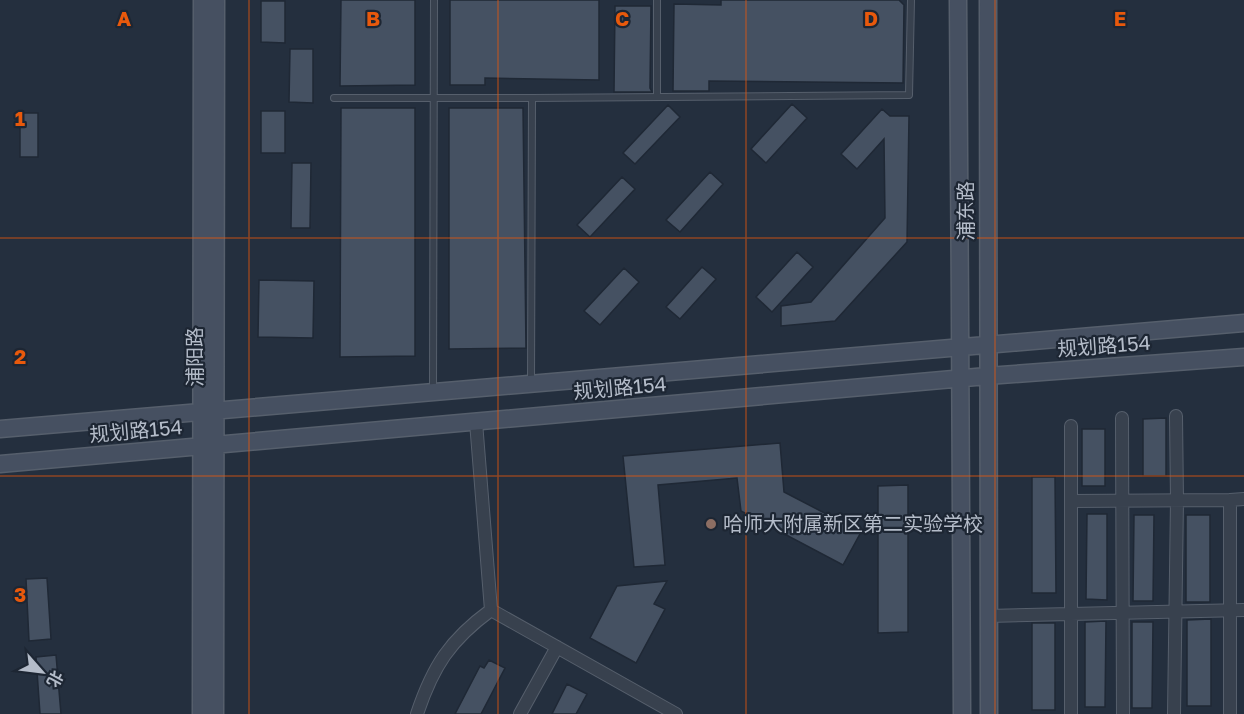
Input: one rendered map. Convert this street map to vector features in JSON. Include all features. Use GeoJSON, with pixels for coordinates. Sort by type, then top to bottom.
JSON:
{"type":"FeatureCollection","features":[{"type":"Feature","properties":{"kind":"main road","name":"浦阳路"},"geometry":{"type":"LineString","coordinates":[[202,0],[215,714]]}},
{"type":"Feature","properties":{"kind":"main road","name":"浦阳路"},"geometry":{"type":"LineString","coordinates":[[209,410],[216,0]]}},
{"type":"Feature","properties":{"kind":"main road","name":"浦东路"},"geometry":{"type":"LineString","coordinates":[[958,0],[960,346],[963,418],[962,714]]}},
{"type":"Feature","properties":{"kind":"main road","name":"浦东路"},"geometry":{"type":"LineString","coordinates":[[988,0],[989,714]]}},
{"type":"Feature","properties":{"kind":"main road","name":"规划路154"},"geometry":{"type":"LineString","coordinates":[[0,429],[1244,323]]}},
{"type":"Feature","properties":{"kind":"main road","name":"规划路154"},"geometry":{"type":"LineString","coordinates":[[0,464],[987,376],[1244,357]]}},
{"type":"Feature","properties":{"kind":"main road","name":"浦阳路"},"geometry":{"type":"LineString","coordinates":[[201,714],[209,446]]}},
{"type":"Feature","properties":{"kind":"street"},"geometry":{"type":"LineString","coordinates":[[1174,714],[1176,416]]}},
{"type":"Feature","properties":{"kind":"street"},"geometry":{"type":"LineString","coordinates":[[1122,418],[1123,714]]}},
{"type":"Feature","properties":{"kind":"street"},"geometry":{"type":"LineString","coordinates":[[476,422],[491,610]]}},
{"type":"Feature","properties":{"kind":"street"},"geometry":{"type":"LineString","coordinates":[[1071,426],[1071,714]]}},
{"type":"Feature","properties":{"kind":"street"},"geometry":{"type":"LineString","coordinates":[[1071,501],[1244,499]]}},
{"type":"Feature","properties":{"kind":"street"},"geometry":{"type":"LineString","coordinates":[[1230,500],[1230,714]]}},
{"type":"Feature","properties":{"kind":"street"},"geometry":{"type":"LineString","coordinates":[[491,610],[676,714]]}},
{"type":"Feature","properties":{"kind":"street"},"geometry":{"type":"LineString","coordinates":[[417,714],[434,669],[458,638],[474,622],[491,610]]}},
{"type":"Feature","properties":{"kind":"street"},"geometry":{"type":"LineString","coordinates":[[988,616],[1244,610]]}},
{"type":"Feature","properties":{"kind":"street"},"geometry":{"type":"LineString","coordinates":[[520,714],[557,647]]}},
{"type":"Feature","properties":{"kind":"lane"},"geometry":{"type":"LineString","coordinates":[[433,391],[434,0]]}},
{"type":"Feature","properties":{"kind":"lane"},"geometry":{"type":"LineString","coordinates":[[657,0],[657,97]]}},
{"type":"Feature","properties":{"kind":"lane"},"geometry":{"type":"LineString","coordinates":[[334,98],[909,95],[911,0]]}},
{"type":"Feature","properties":{"kind":"lane"},"geometry":{"type":"LineString","coordinates":[[531,382],[532,98]]}},
{"type":"Feature","properties":{"kind":"building"},"geometry":{"type":"Polygon","coordinates":[[[341,0],[415,0],[415,85],[340,86],[341,0]]]}},
{"type":"Feature","properties":{"kind":"building"},"geometry":{"type":"Polygon","coordinates":[[[450,0],[599,0],[599,80],[485,78],[485,85],[450,85],[450,0]]]}},
{"type":"Feature","properties":{"kind":"building"},"geometry":{"type":"Polygon","coordinates":[[[721,0],[899,0],[904,5],[903,83],[709,81],[709,91],[673,91],[674,4],[721,5],[721,0]]]}},
{"type":"Feature","properties":{"kind":"building"},"geometry":{"type":"Polygon","coordinates":[[[261,1],[285,1],[285,43],[261,42],[261,1]]]}},
{"type":"Feature","properties":{"kind":"building"},"geometry":{"type":"Polygon","coordinates":[[[615,6],[651,6],[650,88],[652,92],[614,92],[615,6]]]}},
{"type":"Feature","properties":{"kind":"building"},"geometry":{"type":"Polygon","coordinates":[[[290,49],[313,49],[313,103],[289,102],[290,49]]]}},
{"type":"Feature","properties":{"kind":"building"},"geometry":{"type":"Polygon","coordinates":[[[792,104],[807,118],[766,163],[751,149],[792,104]]]}},
{"type":"Feature","properties":{"kind":"building"},"geometry":{"type":"Polygon","coordinates":[[[668,105],[680,117],[635,164],[623,153],[668,105]]]}},
{"type":"Feature","properties":{"kind":"building"},"geometry":{"type":"Polygon","coordinates":[[[341,108],[415,108],[415,356],[340,357],[341,108]]]}},
{"type":"Feature","properties":{"kind":"building"},"geometry":{"type":"Polygon","coordinates":[[[449,108],[523,108],[526,348],[449,349],[449,108]]]}},
{"type":"Feature","properties":{"kind":"building"},"geometry":{"type":"Polygon","coordinates":[[[882,109],[890,116],[909,116],[907,242],[835,321],[781,326],[781,306],[811,302],[885,218],[884,139],[857,169],[841,154],[882,109]]]}},
{"type":"Feature","properties":{"kind":"building"},"geometry":{"type":"Polygon","coordinates":[[[261,111],[285,111],[285,153],[261,153],[261,111]]]}},
{"type":"Feature","properties":{"kind":"building"},"geometry":{"type":"Polygon","coordinates":[[[20,113],[38,113],[38,157],[20,157],[20,113]]]}},
{"type":"Feature","properties":{"kind":"building"},"geometry":{"type":"Polygon","coordinates":[[[292,163],[311,163],[310,228],[291,228],[292,163]]]}},
{"type":"Feature","properties":{"kind":"building"},"geometry":{"type":"Polygon","coordinates":[[[710,172],[723,184],[680,232],[666,220],[710,172]]]}},
{"type":"Feature","properties":{"kind":"building"},"geometry":{"type":"Polygon","coordinates":[[[622,177],[635,189],[590,237],[577,225],[622,177]]]}},
{"type":"Feature","properties":{"kind":"building"},"geometry":{"type":"Polygon","coordinates":[[[797,252],[813,267],[772,312],[756,297],[797,252]]]}},
{"type":"Feature","properties":{"kind":"building"},"geometry":{"type":"Polygon","coordinates":[[[702,267],[716,279],[680,319],[666,307],[702,267]]]}},
{"type":"Feature","properties":{"kind":"building"},"geometry":{"type":"Polygon","coordinates":[[[624,268],[639,282],[600,325],[584,311],[624,268]]]}},
{"type":"Feature","properties":{"kind":"building"},"geometry":{"type":"Polygon","coordinates":[[[259,280],[314,281],[313,338],[258,337],[259,280]]]}},
{"type":"Feature","properties":{"kind":"building"},"geometry":{"type":"Polygon","coordinates":[[[1166,418],[1166,476],[1143,476],[1143,419],[1166,418]]]}},
{"type":"Feature","properties":{"kind":"building"},"geometry":{"type":"Polygon","coordinates":[[[1082,429],[1105,429],[1105,486],[1082,486],[1082,429]]]}},
{"type":"Feature","properties":{"kind":"building"},"geometry":{"type":"Polygon","coordinates":[[[780,443],[784,492],[861,532],[843,565],[741,511],[737,478],[658,485],[665,565],[634,567],[623,456],[780,443]]]}},
{"type":"Feature","properties":{"kind":"building"},"geometry":{"type":"Polygon","coordinates":[[[1032,477],[1055,477],[1056,593],[1032,593],[1032,477]]]}},
{"type":"Feature","properties":{"kind":"building"},"geometry":{"type":"Polygon","coordinates":[[[908,485],[908,632],[878,633],[878,486],[908,485]]]}},
{"type":"Feature","properties":{"kind":"building"},"geometry":{"type":"Polygon","coordinates":[[[1087,514],[1107,514],[1107,600],[1086,599],[1087,514]]]}},
{"type":"Feature","properties":{"kind":"building"},"geometry":{"type":"Polygon","coordinates":[[[1134,515],[1154,515],[1153,601],[1133,601],[1134,515]]]}},
{"type":"Feature","properties":{"kind":"building"},"geometry":{"type":"Polygon","coordinates":[[[1186,515],[1210,515],[1210,602],[1186,602],[1186,515]]]}},
{"type":"Feature","properties":{"kind":"building"},"geometry":{"type":"Polygon","coordinates":[[[47,578],[51,639],[29,641],[26,579],[47,578]]]}},
{"type":"Feature","properties":{"kind":"building"},"geometry":{"type":"Polygon","coordinates":[[[667,581],[654,604],[665,609],[636,663],[590,638],[617,586],[667,581]]]}},
{"type":"Feature","properties":{"kind":"building"},"geometry":{"type":"Polygon","coordinates":[[[1211,619],[1211,706],[1187,706],[1187,620],[1211,619]]]}},
{"type":"Feature","properties":{"kind":"building"},"geometry":{"type":"Polygon","coordinates":[[[1106,621],[1105,707],[1085,707],[1085,622],[1106,621]]]}},
{"type":"Feature","properties":{"kind":"building"},"geometry":{"type":"Polygon","coordinates":[[[1132,622],[1153,622],[1152,708],[1132,708],[1132,622]]]}},
{"type":"Feature","properties":{"kind":"building"},"geometry":{"type":"Polygon","coordinates":[[[1032,623],[1055,623],[1055,710],[1032,710],[1032,623]]]}},
{"type":"Feature","properties":{"kind":"building"},"geometry":{"type":"Polygon","coordinates":[[[56,655],[61,714],[40,714],[36,657],[56,655]]]}},
{"type":"Feature","properties":{"kind":"building"},"geometry":{"type":"Polygon","coordinates":[[[489,660],[505,668],[481,714],[455,714],[480,666],[484,668],[489,660]]]}},
{"type":"Feature","properties":{"kind":"building"},"geometry":{"type":"Polygon","coordinates":[[[567,684],[587,694],[576,714],[552,714],[567,684]]]}},
{"type":"Feature","properties":{"kind":"place","name":"哈师大附属新区第二实验学校"},"geometry":{"type":"Point","coordinates":[711,524]}}]}
